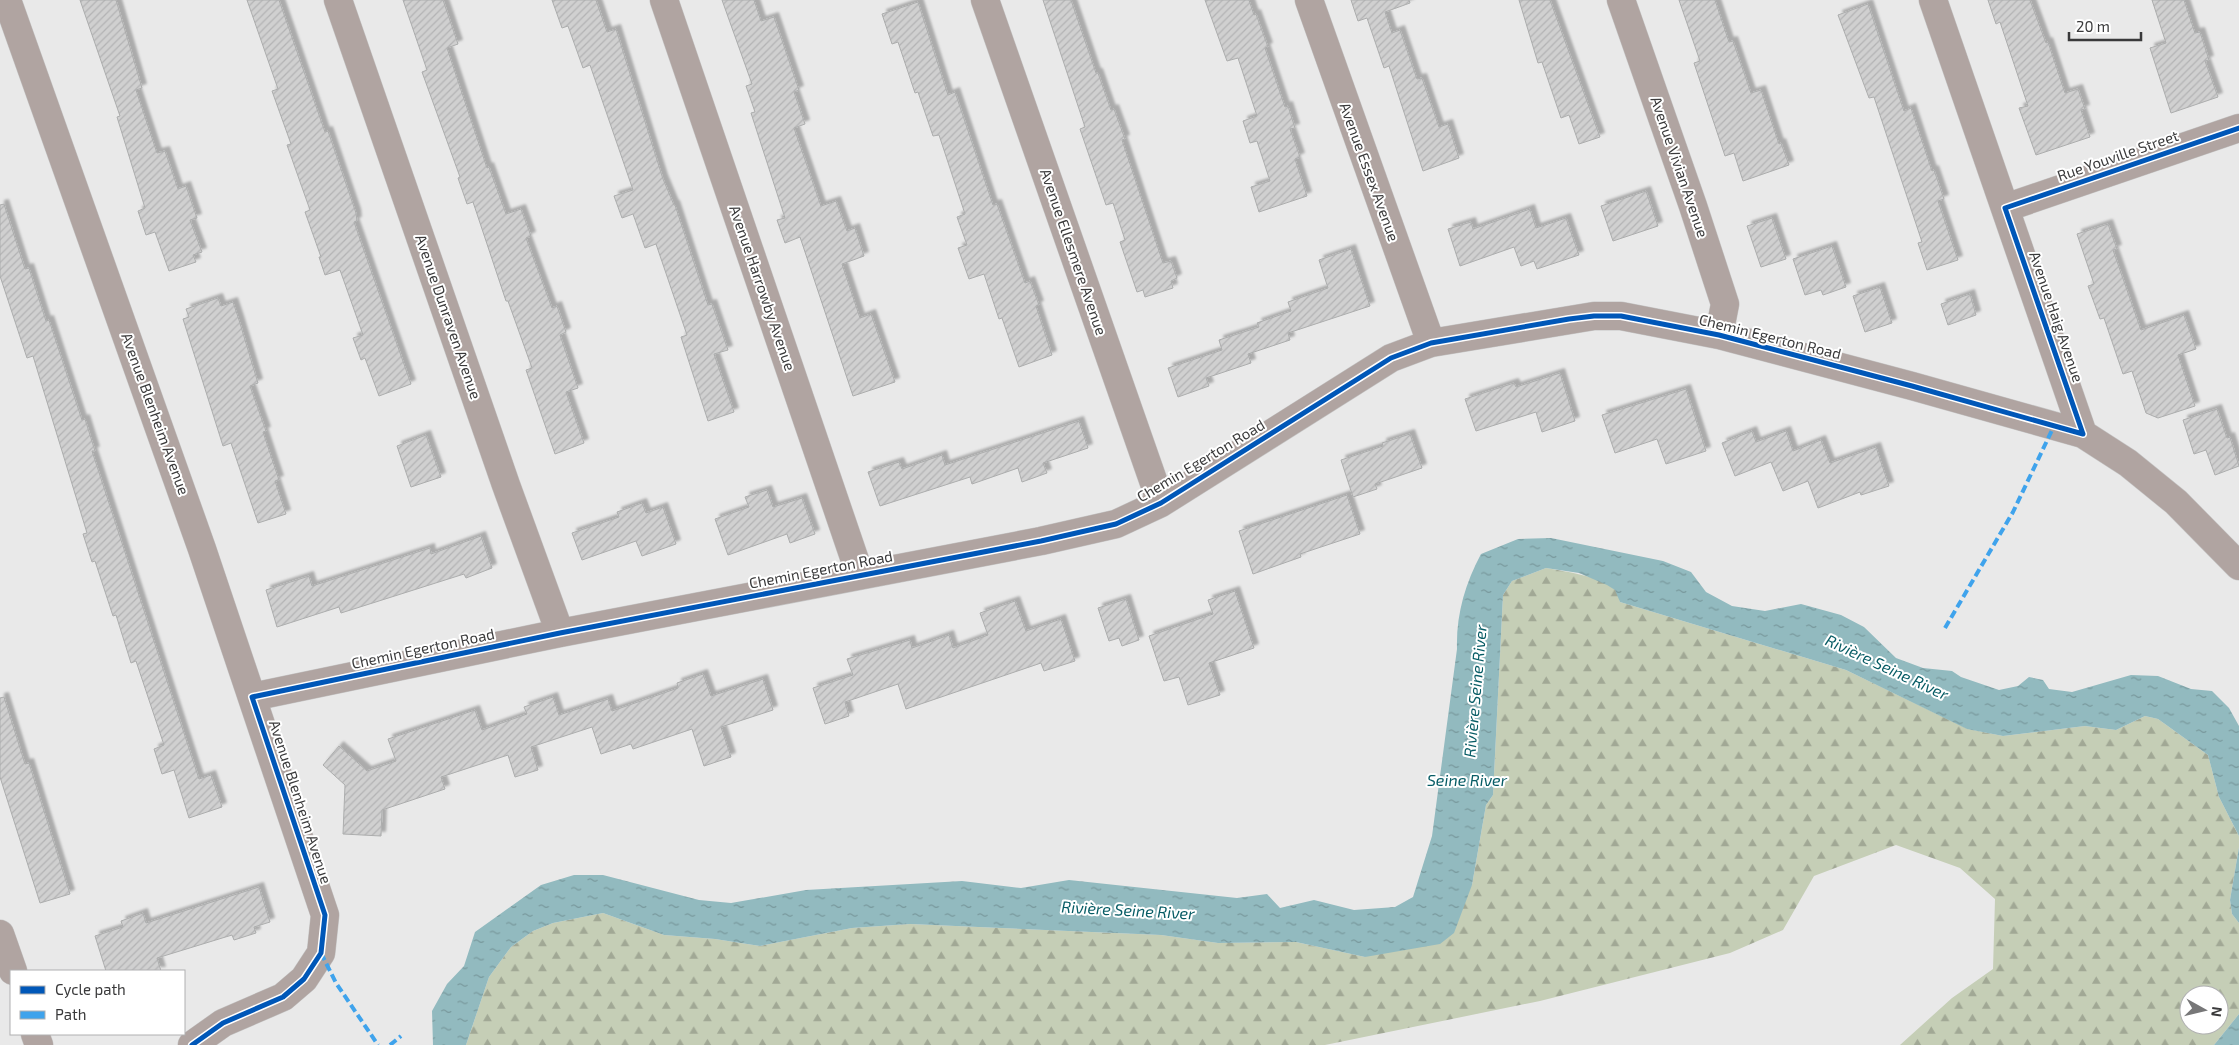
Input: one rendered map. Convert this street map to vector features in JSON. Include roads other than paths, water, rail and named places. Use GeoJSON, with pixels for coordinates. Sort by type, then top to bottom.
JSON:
{"type":"FeatureCollection","features":[{"type":"Feature","properties":{"kind":"street","name":"Avenue Blenheim Avenue"},"geometry":{"type":"LineString","coordinates":[[8,0],[202,549],[325,915],[321,952],[304,979],[283,997],[222,1023],[192,1045]]}},
{"type":"Feature","properties":{"kind":"street","name":"Avenue Dunraven Avenue"},"geometry":{"type":"LineString","coordinates":[[338,0],[506,485],[560,633]]}},
{"type":"Feature","properties":{"kind":"street","name":"Avenue Harrowby Avenue"},"geometry":{"type":"LineString","coordinates":[[664,0],[860,575]]}},
{"type":"Feature","properties":{"kind":"street","name":"Avenue Ellesmere Avenue"},"geometry":{"type":"LineString","coordinates":[[985,0],[1161,503]]}},
{"type":"Feature","properties":{"kind":"street","name":"Avenue Essex Avenue"},"geometry":{"type":"LineString","coordinates":[[1309,0],[1431,343]]}},
{"type":"Feature","properties":{"kind":"street","name":"Avenue Vivian Avenue"},"geometry":{"type":"LineString","coordinates":[[1621,0],[1725,304],[1719,335]]}},
{"type":"Feature","properties":{"kind":"street","name":"Avenue Haig Avenue"},"geometry":{"type":"LineString","coordinates":[[1933,0],[2083,434]]}},
{"type":"Feature","properties":{"kind":"street","name":"Rue Youville Street"},"geometry":{"type":"LineString","coordinates":[[2005,208],[2239,128]]}},
{"type":"Feature","properties":{"kind":"street","name":"Chemin Egerton Road"},"geometry":{"type":"LineString","coordinates":[[252,697],[560,633],[1041,541],[1116,524],[1161,503],[1391,358],[1431,343],[1594,316],[1621,316],[1719,335],[2083,434],[2128,463],[2176,502],[2239,566]]}},
{"type":"Feature","properties":{"kind":"street"},"geometry":{"type":"LineString","coordinates":[[0,934],[13,970]]}},
{"type":"Feature","properties":{"kind":"water","name":"Seine River"},"geometry":{"type":"Polygon","coordinates":[[[1551,538],[1663,561],[1691,572],[1706,592],[1732,606],[1765,611],[1801,604],[1841,615],[1864,627],[1896,658],[1923,668],[1952,671],[1961,677],[1999,690],[2018,686],[2029,677],[2043,680],[2049,689],[2072,692],[2131,675],[2158,676],[2191,689],[2212,691],[2229,708],[2239,726],[2239,836],[2219,797],[2208,755],[2158,719],[2145,716],[2116,730],[2085,726],[2003,736],[1967,729],[1846,670],[1620,602],[1615,590],[1607,585],[1579,573],[1546,568],[1512,581],[1503,595],[1493,795],[1486,805],[1472,885],[1454,933],[1440,944],[1365,957],[1296,942],[1218,943],[1161,935],[910,924],[852,928],[760,946],[715,939],[664,935],[603,913],[553,923],[533,931],[511,947],[489,977],[466,1045],[433,1045],[432,1011],[447,984],[464,966],[475,932],[541,885],[574,875],[603,875],[699,900],[731,903],[806,890],[962,881],[1021,888],[1069,880],[1237,898],[1267,894],[1280,908],[1314,900],[1354,910],[1395,907],[1413,897],[1432,836],[1457,649],[1458,624],[1470,577],[1481,554],[1518,539],[1551,538]]]}},
{"type":"Feature","properties":{"kind":"water"},"geometry":{"type":"Polygon","coordinates":[[[2239,847],[2239,923],[2232,914],[2230,900],[2239,847]]]}},
{"type":"Feature","properties":{"kind":"water"},"geometry":{"type":"Polygon","coordinates":[[[2239,1014],[2239,1045],[2214,1045],[2222,1035],[2229,1035],[2229,1026],[2239,1014]]]}},
{"type":"Feature","properties":{"kind":"water label","name":"Rivière Seine River"},"geometry":{"type":"Point","coordinates":[1887,667]}},
{"type":"Feature","properties":{"kind":"water label","name":"Rivière Seine River"},"geometry":{"type":"Point","coordinates":[1475,691]}},
{"type":"Feature","properties":{"kind":"water label","name":"Rivière Seine River"},"geometry":{"type":"Point","coordinates":[1128,910]}}]}
